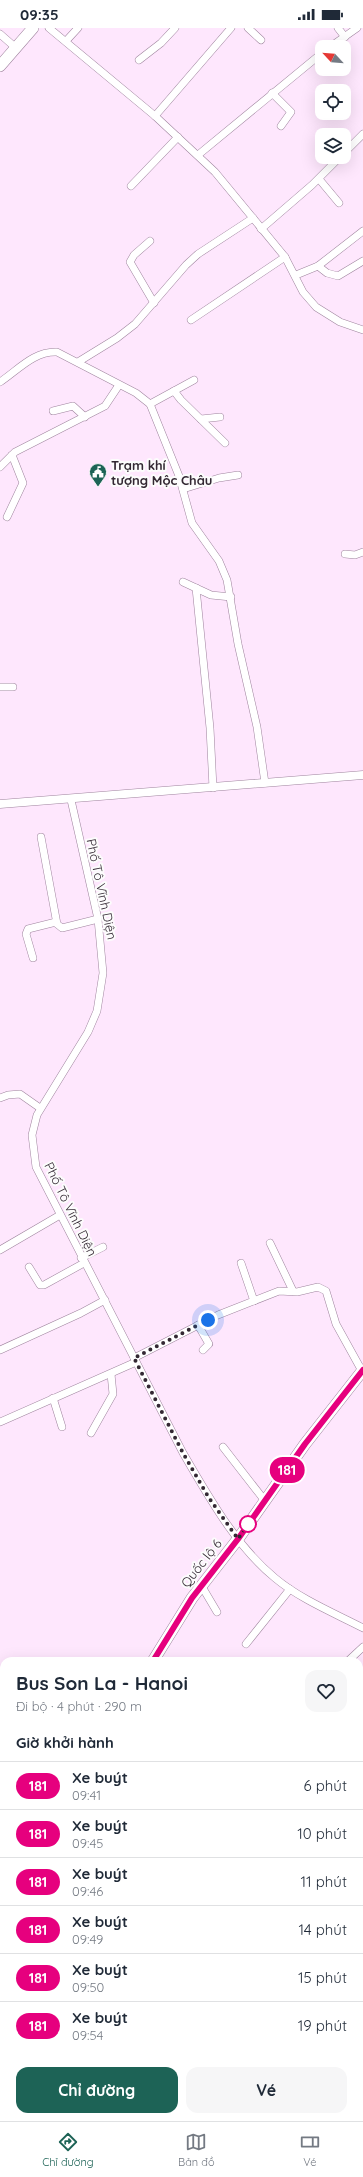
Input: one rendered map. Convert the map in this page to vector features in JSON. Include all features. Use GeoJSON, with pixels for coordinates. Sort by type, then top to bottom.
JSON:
{"type":"FeatureCollection","features":[{"type":"Feature","properties":{"kind":"main road"},"geometry":{"type":"LineString","coordinates":[[0,66],[33,28]]}},
{"type":"Feature","properties":{"kind":"main road","name":"Quốc lộ 6"},"geometry":{"type":"LineString","coordinates":[[156,1657],[201,1585],[238,1539],[305,1444],[363,1371]]}},
{"type":"Feature","properties":{"kind":"street"},"geometry":{"type":"LineString","coordinates":[[49,28],[155,116],[198,155],[224,183],[285,257],[296,275],[303,292],[316,307],[340,322],[363,330]]}},
{"type":"Feature","properties":{"kind":"street"},"geometry":{"type":"LineString","coordinates":[[66,41],[78,28]]}},
{"type":"Feature","properties":{"kind":"street"},"geometry":{"type":"LineString","coordinates":[[139,60],[161,43],[175,28]]}},
{"type":"Feature","properties":{"kind":"street"},"geometry":{"type":"LineString","coordinates":[[155,116],[231,28]]}},
{"type":"Feature","properties":{"kind":"street"},"geometry":{"type":"LineString","coordinates":[[248,28],[261,40]]}},
{"type":"Feature","properties":{"kind":"street"},"geometry":{"type":"LineString","coordinates":[[338,28],[345,37]]}},
{"type":"Feature","properties":{"kind":"street"},"geometry":{"type":"LineString","coordinates":[[340,40],[357,28]]}},
{"type":"Feature","properties":{"kind":"street"},"geometry":{"type":"LineString","coordinates":[[0,34],[16,48]]}},
{"type":"Feature","properties":{"kind":"street"},"geometry":{"type":"LineString","coordinates":[[198,155],[315,59]]}},
{"type":"Feature","properties":{"kind":"street"},"geometry":{"type":"LineString","coordinates":[[272,93],[291,112],[281,126]]}},
{"type":"Feature","properties":{"kind":"street"},"geometry":{"type":"LineString","coordinates":[[351,146],[363,134]]}},
{"type":"Feature","properties":{"kind":"street"},"geometry":{"type":"LineString","coordinates":[[131,186],[178,137]]}},
{"type":"Feature","properties":{"kind":"street"},"geometry":{"type":"LineString","coordinates":[[261,229],[319,179],[333,164]]}},
{"type":"Feature","properties":{"kind":"street"},"geometry":{"type":"LineString","coordinates":[[319,179],[339,203]]}},
{"type":"Feature","properties":{"kind":"street"},"geometry":{"type":"LineString","coordinates":[[78,362],[126,332],[154,303],[181,270],[198,254],[253,218]]}},
{"type":"Feature","properties":{"kind":"street"},"geometry":{"type":"LineString","coordinates":[[296,275],[318,266],[363,230]]}},
{"type":"Feature","properties":{"kind":"street"},"geometry":{"type":"LineString","coordinates":[[150,241],[134,255],[130,262],[154,303]]}},
{"type":"Feature","properties":{"kind":"street"},"geometry":{"type":"LineString","coordinates":[[191,320],[285,257]]}},
{"type":"Feature","properties":{"kind":"street"},"geometry":{"type":"LineString","coordinates":[[318,266],[326,273],[338,276],[363,261]]}},
{"type":"Feature","properties":{"kind":"street"},"geometry":{"type":"LineString","coordinates":[[0,382],[34,357],[43,353],[57,352],[144,398],[150,404],[183,489],[192,523],[224,571],[231,597],[238,644],[256,727],[266,783]]}},
{"type":"Feature","properties":{"kind":"street"},"geometry":{"type":"LineString","coordinates":[[150,404],[194,380]]}},
{"type":"Feature","properties":{"kind":"street"},"geometry":{"type":"LineString","coordinates":[[0,467],[12,455],[105,406],[119,385]]}},
{"type":"Feature","properties":{"kind":"street"},"geometry":{"type":"LineString","coordinates":[[174,391],[225,443]]}},
{"type":"Feature","properties":{"kind":"street"},"geometry":{"type":"LineString","coordinates":[[53,410],[73,406],[85,417]]}},
{"type":"Feature","properties":{"kind":"street"},"geometry":{"type":"LineString","coordinates":[[201,419],[220,417]]}},
{"type":"Feature","properties":{"kind":"street"},"geometry":{"type":"LineString","coordinates":[[7,518],[23,483],[12,455]]}},
{"type":"Feature","properties":{"kind":"street"},"geometry":{"type":"LineString","coordinates":[[183,489],[218,478],[238,475]]}},
{"type":"Feature","properties":{"kind":"street"},"geometry":{"type":"LineString","coordinates":[[345,554],[355,555],[363,552]]}},
{"type":"Feature","properties":{"kind":"street"},"geometry":{"type":"LineString","coordinates":[[183,582],[211,595],[231,597]]}},
{"type":"Feature","properties":{"kind":"street"},"geometry":{"type":"LineString","coordinates":[[196,588],[210,728],[213,788]]}},
{"type":"Feature","properties":{"kind":"street"},"geometry":{"type":"LineString","coordinates":[[0,687],[13,687]]}},
{"type":"Feature","properties":{"kind":"street"},"geometry":{"type":"LineString","coordinates":[[0,804],[71,800],[363,775]]}},
{"type":"Feature","properties":{"kind":"street","name":"Phố Tô Vĩnh Diện"},"geometry":{"type":"LineString","coordinates":[[71,800],[98,919],[104,973],[97,1011],[79,1050],[40,1108],[32,1135],[33,1154],[36,1167],[183,1453],[209,1498],[238,1539],[267,1570],[290,1589],[363,1628]]}},
{"type":"Feature","properties":{"kind":"street"},"geometry":{"type":"LineString","coordinates":[[41,837],[56,922],[62,928],[98,919]]}},
{"type":"Feature","properties":{"kind":"street"},"geometry":{"type":"LineString","coordinates":[[33,958],[26,934],[28,929],[56,922]]}},
{"type":"Feature","properties":{"kind":"street"},"geometry":{"type":"LineString","coordinates":[[0,1098],[8,1095],[20,1094],[40,1108]]}},
{"type":"Feature","properties":{"kind":"street"},"geometry":{"type":"LineString","coordinates":[[0,1250],[60,1215]]}},
{"type":"Feature","properties":{"kind":"street"},"geometry":{"type":"LineString","coordinates":[[270,1243],[292,1291]]}},
{"type":"Feature","properties":{"kind":"street"},"geometry":{"type":"LineString","coordinates":[[29,1267],[40,1286],[44,1285],[103,1247]]}},
{"type":"Feature","properties":{"kind":"street"},"geometry":{"type":"LineString","coordinates":[[241,1263],[254,1301]]}},
{"type":"Feature","properties":{"kind":"street"},"geometry":{"type":"LineString","coordinates":[[0,1422],[111,1374],[198,1325],[279,1291],[301,1292],[318,1288],[326,1290],[336,1324],[363,1371]]}},
{"type":"Feature","properties":{"kind":"street"},"geometry":{"type":"LineString","coordinates":[[0,1350],[81,1313],[105,1300]]}},
{"type":"Feature","properties":{"kind":"street"},"geometry":{"type":"LineString","coordinates":[[198,1325],[209,1344],[203,1350]]}},
{"type":"Feature","properties":{"kind":"street"},"geometry":{"type":"LineString","coordinates":[[92,1433],[113,1394],[111,1374]]}},
{"type":"Feature","properties":{"kind":"street"},"geometry":{"type":"LineString","coordinates":[[54,1398],[62,1427]]}},
{"type":"Feature","properties":{"kind":"street"},"geometry":{"type":"LineString","coordinates":[[223,1447],[265,1501]]}},
{"type":"Feature","properties":{"kind":"street"},"geometry":{"type":"LineString","coordinates":[[201,1585],[217,1612]]}},
{"type":"Feature","properties":{"kind":"street"},"geometry":{"type":"LineString","coordinates":[[246,1644],[290,1589]]}},
{"type":"Feature","properties":{"kind":"street"},"geometry":{"type":"LineString","coordinates":[[352,1657],[363,1647]]}},
{"type":"Feature","properties":{"kind":"bus line","name":"181"},"geometry":{"type":"LineString","coordinates":[[156,1657],[192,1598],[214,1566],[238,1539],[305,1444],[363,1370]]}},
{"type":"Feature","properties":{"kind":"place","name":"Trạm khí tượng Mộc Châu"},"geometry":{"type":"Point","coordinates":[98,487]}},
{"type":"Feature","properties":{"kind":"route"},"geometry":{"type":"LineString","coordinates":[[208,1320],[134,1358],[183,1453],[209,1498],[238,1539],[248,1524]]}}]}
